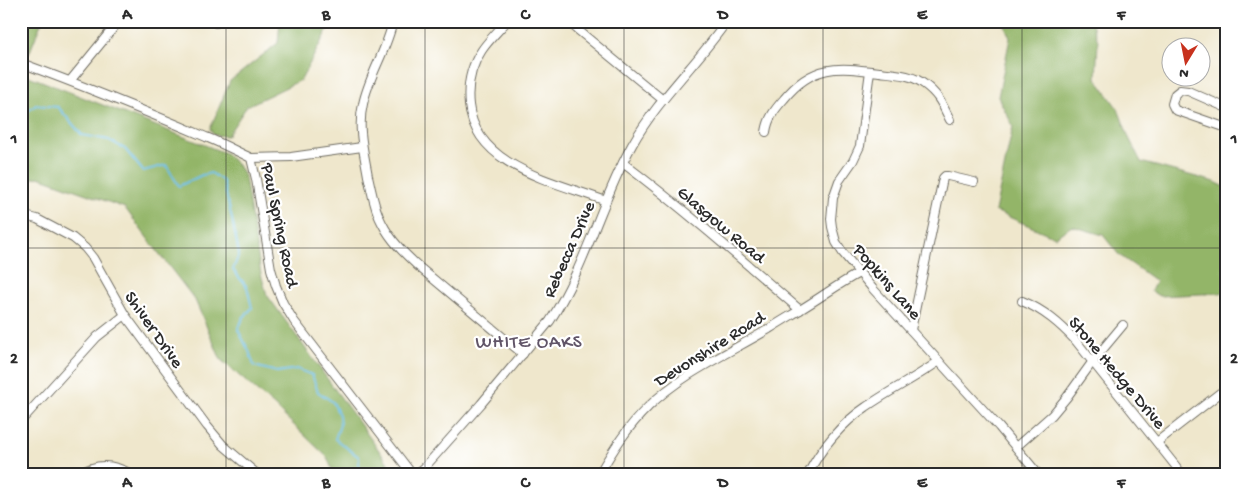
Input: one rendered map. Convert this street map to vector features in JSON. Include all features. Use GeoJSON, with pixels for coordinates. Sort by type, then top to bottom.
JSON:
{"type":"FeatureCollection","features":[{"type":"Feature","properties":{"kind":"street"},"geometry":{"type":"LineString","coordinates":[[70,81],[119,21]]}},
{"type":"Feature","properties":{"kind":"street"},"geometry":{"type":"LineString","coordinates":[[393,21],[388,40],[366,90],[360,123],[362,146],[376,209],[383,225],[393,240],[418,268],[523,354]]}},
{"type":"Feature","properties":{"kind":"street"},"geometry":{"type":"LineString","coordinates":[[507,21],[481,50],[472,69],[468,100],[477,132],[496,154],[510,163],[552,182],[606,201]]}},
{"type":"Feature","properties":{"kind":"street","name":"Rebecca Drive"},"geometry":{"type":"LineString","coordinates":[[414,474],[424,468],[444,446],[550,321],[567,293],[581,264],[623,163],[642,129],[727,21]]}},
{"type":"Feature","properties":{"kind":"street"},"geometry":{"type":"LineString","coordinates":[[572,23],[613,60],[663,100]]}},
{"type":"Feature","properties":{"kind":"street","name":"Paul Spring Road"},"geometry":{"type":"LineString","coordinates":[[21,63],[70,81],[208,138],[251,158],[271,269],[283,304],[299,328],[414,474]]}},
{"type":"Feature","properties":{"kind":"street"},"geometry":{"type":"LineString","coordinates":[[766,132],[773,112],[790,91],[816,73],[834,68],[850,68],[905,75],[923,83],[940,100],[950,120]]}},
{"type":"Feature","properties":{"kind":"street","name":"Popkins Lane"},"geometry":{"type":"LineString","coordinates":[[870,71],[860,146],[854,161],[842,176],[833,198],[831,211],[832,227],[836,242],[859,272],[1038,474]]}},
{"type":"Feature","properties":{"kind":"street"},"geometry":{"type":"LineString","coordinates":[[1227,108],[1180,90],[1175,94],[1172,104],[1175,110],[1227,128]]}},
{"type":"Feature","properties":{"kind":"street"},"geometry":{"type":"LineString","coordinates":[[251,158],[291,157],[362,146]]}},
{"type":"Feature","properties":{"kind":"street","name":"Glasgow Road"},"geometry":{"type":"LineString","coordinates":[[623,163],[717,238],[800,310]]}},
{"type":"Feature","properties":{"kind":"street"},"geometry":{"type":"LineString","coordinates":[[911,330],[943,178],[948,176],[974,182]]}},
{"type":"Feature","properties":{"kind":"street","name":"Shiver Drive"},"geometry":{"type":"LineString","coordinates":[[21,215],[37,219],[73,238],[85,248],[93,258],[125,315],[215,436],[257,474]]}},
{"type":"Feature","properties":{"kind":"street","name":"Devonshire Road"},"geometry":{"type":"LineString","coordinates":[[599,474],[632,424],[662,394],[859,272]]}},
{"type":"Feature","properties":{"kind":"street","name":"Stone Hedge Drive"},"geometry":{"type":"LineString","coordinates":[[1022,301],[1035,307],[1062,326],[1076,341],[1182,474]]}},
{"type":"Feature","properties":{"kind":"street"},"geometry":{"type":"LineString","coordinates":[[21,421],[90,344],[125,315]]}},
{"type":"Feature","properties":{"kind":"street"},"geometry":{"type":"LineString","coordinates":[[1016,447],[1052,415],[1123,324]]}},
{"type":"Feature","properties":{"kind":"street"},"geometry":{"type":"LineString","coordinates":[[808,474],[828,443],[855,415],[886,393],[924,372],[939,361]]}},
{"type":"Feature","properties":{"kind":"street"},"geometry":{"type":"LineString","coordinates":[[1157,442],[1220,393]]}},
{"type":"Feature","properties":{"kind":"street"},"geometry":{"type":"LineString","coordinates":[[79,474],[89,468],[106,465],[120,468],[131,474]]}},
{"type":"Feature","properties":{"kind":"green space"},"geometry":{"type":"Polygon","coordinates":[[[21,21],[42,21],[29,54],[21,51],[21,21]]]}},
{"type":"Feature","properties":{"kind":"green space"},"geometry":{"type":"Polygon","coordinates":[[[280,21],[332,21],[301,80],[247,106],[227,136],[214,135],[210,129],[230,81],[278,43],[280,21]]]}},
{"type":"Feature","properties":{"kind":"green space"},"geometry":{"type":"Polygon","coordinates":[[[1003,21],[1091,21],[1098,41],[1096,78],[1118,109],[1141,162],[1215,182],[1227,188],[1227,289],[1221,293],[1159,296],[1151,291],[1156,281],[1119,255],[1103,235],[1072,226],[1055,237],[995,211],[1013,126],[998,97],[1010,38],[1003,21]]]}},
{"type":"Feature","properties":{"kind":"green space"},"geometry":{"type":"Polygon","coordinates":[[[21,73],[225,153],[238,165],[245,178],[261,274],[267,295],[396,474],[334,474],[327,457],[273,405],[221,360],[195,300],[125,208],[39,177],[21,181],[21,73]]]}},
{"type":"Feature","properties":{"kind":"waterway"},"geometry":{"type":"LineString","coordinates":[[21,105],[28,111],[36,105],[58,107],[82,135],[109,140],[125,149],[143,171],[166,165],[179,186],[202,175],[211,173],[223,181],[239,254],[233,270],[247,287],[252,308],[243,318],[238,330],[249,351],[254,366],[277,372],[297,369],[312,375],[318,392],[333,402],[339,415],[340,425],[335,439],[359,457],[359,474]]}},
{"type":"Feature","properties":{"kind":"district","name":"WHITE OAKS"},"geometry":{"type":"Point","coordinates":[529,340]}}]}
